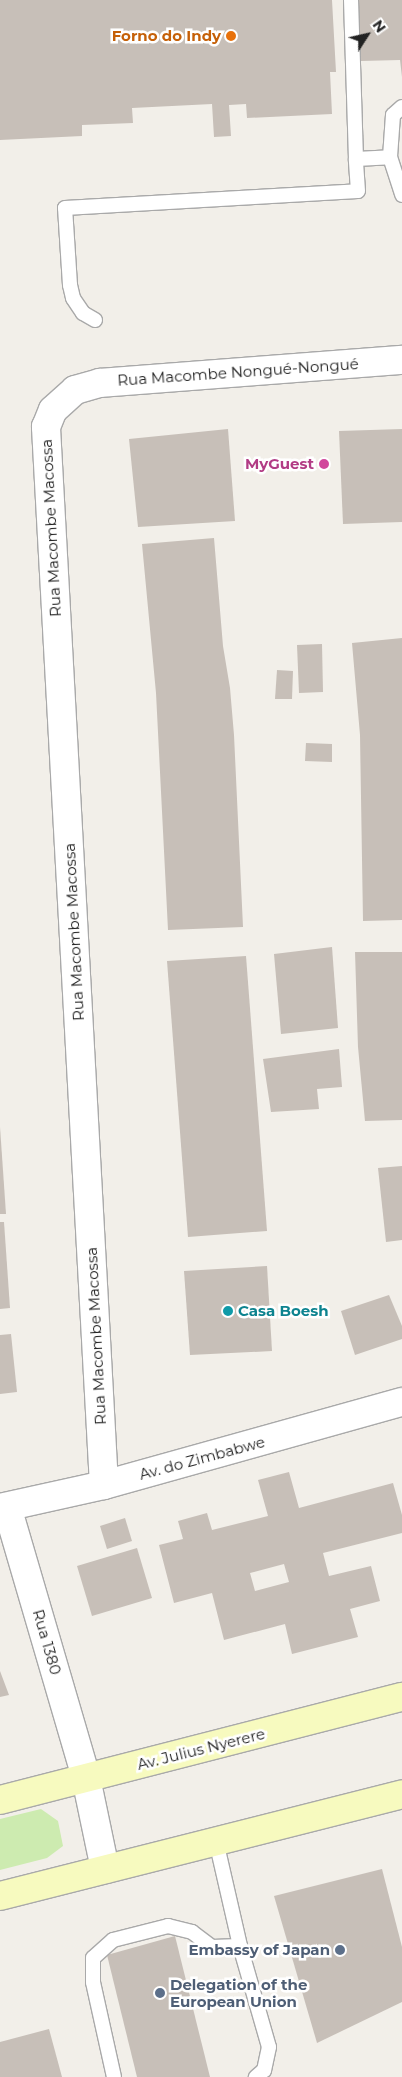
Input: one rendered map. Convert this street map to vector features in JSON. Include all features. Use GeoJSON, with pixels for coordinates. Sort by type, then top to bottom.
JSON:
{"type":"FeatureCollection","features":[{"type":"Feature","properties":{"kind":"main road","name":"Av. Julius Nyerere"},"geometry":{"type":"LineString","coordinates":[[0,1800],[402,1697]]}},
{"type":"Feature","properties":{"kind":"main road"},"geometry":{"type":"LineString","coordinates":[[0,1896],[402,1794]]}},
{"type":"Feature","properties":{"kind":"street","name":"Rua Macombe Nongué-Nongué"},"geometry":{"type":"LineString","coordinates":[[75,390],[100,382],[402,360]]}},
{"type":"Feature","properties":{"kind":"street","name":"Rua Macombe Macossa"},"geometry":{"type":"LineString","coordinates":[[75,390],[53,410],[46,427],[104,1485]]}},
{"type":"Feature","properties":{"kind":"street","name":"Av. do Zimbabwe"},"geometry":{"type":"LineString","coordinates":[[4,1508],[104,1485],[402,1402]]}},
{"type":"Feature","properties":{"kind":"street","name":"Rua 1380"},"geometry":{"type":"LineString","coordinates":[[4,1508],[86,1778],[105,1869]]}},
{"type":"Feature","properties":{"kind":"lane"},"geometry":{"type":"LineString","coordinates":[[95,320],[83,313],[73,298],[70,285],[65,208],[358,191],[351,0]]}},
{"type":"Feature","properties":{"kind":"lane"},"geometry":{"type":"LineString","coordinates":[[402,107],[393,115],[390,157],[402,195]]}},
{"type":"Feature","properties":{"kind":"lane"},"geometry":{"type":"LineString","coordinates":[[356,159],[390,157]]}},
{"type":"Feature","properties":{"kind":"lane"},"geometry":{"type":"LineString","coordinates":[[216,1841],[240,1946],[269,2047],[264,2070],[256,2077]]}},
{"type":"Feature","properties":{"kind":"lane"},"geometry":{"type":"LineString","coordinates":[[114,2077],[93,1982],[93,1958],[113,1940],[168,1926],[192,1932],[212,1947],[240,1946]]}},
{"type":"Feature","properties":{"kind":"green space"},"geometry":{"type":"Polygon","coordinates":[[[41,1809],[58,1821],[63,1846],[47,1858],[0,1870],[0,1819],[41,1809]]]}},
{"type":"Feature","properties":{"kind":"building"},"geometry":{"type":"Polygon","coordinates":[[[0,0],[332,0],[336,72],[330,72],[332,114],[247,118],[246,104],[229,105],[231,136],[214,137],[212,104],[132,108],[133,123],[82,125],[82,136],[0,140],[0,0]]]}},
{"type":"Feature","properties":{"kind":"building"},"geometry":{"type":"Polygon","coordinates":[[[358,0],[402,0],[402,77],[400,60],[361,61],[358,0]]]}},
{"type":"Feature","properties":{"kind":"building"},"geometry":{"type":"Polygon","coordinates":[[[228,429],[235,521],[138,527],[129,439],[228,429]]]}},
{"type":"Feature","properties":{"kind":"building"},"geometry":{"type":"Polygon","coordinates":[[[402,429],[402,522],[343,524],[339,431],[402,429]]]}},
{"type":"Feature","properties":{"kind":"building"},"geometry":{"type":"Polygon","coordinates":[[[214,538],[223,646],[230,688],[234,735],[243,927],[168,930],[156,693],[142,544],[214,538]]]}},
{"type":"Feature","properties":{"kind":"building"},"geometry":{"type":"Polygon","coordinates":[[[402,638],[402,920],[363,921],[360,735],[352,643],[402,638]]]}},
{"type":"Feature","properties":{"kind":"building"},"geometry":{"type":"Polygon","coordinates":[[[322,644],[323,692],[299,693],[297,645],[322,644]]]}},
{"type":"Feature","properties":{"kind":"building"},"geometry":{"type":"Polygon","coordinates":[[[277,670],[293,671],[292,699],[275,699],[277,670]]]}},
{"type":"Feature","properties":{"kind":"building"},"geometry":{"type":"Polygon","coordinates":[[[306,743],[332,744],[332,762],[305,761],[306,743]]]}},
{"type":"Feature","properties":{"kind":"building"},"geometry":{"type":"Polygon","coordinates":[[[332,947],[338,1028],[281,1034],[274,954],[332,947]]]}},
{"type":"Feature","properties":{"kind":"building"},"geometry":{"type":"Polygon","coordinates":[[[355,952],[402,952],[402,1120],[365,1121],[358,1047],[355,952]]]}},
{"type":"Feature","properties":{"kind":"building"},"geometry":{"type":"Polygon","coordinates":[[[246,956],[267,1231],[188,1237],[167,961],[246,956]]]}},
{"type":"Feature","properties":{"kind":"building"},"geometry":{"type":"Polygon","coordinates":[[[339,1049],[342,1087],[317,1089],[319,1109],[271,1112],[263,1059],[339,1049]]]}},
{"type":"Feature","properties":{"kind":"building"},"geometry":{"type":"Polygon","coordinates":[[[0,1127],[6,1214],[0,1214],[0,1127]]]}},
{"type":"Feature","properties":{"kind":"building"},"geometry":{"type":"Polygon","coordinates":[[[402,1166],[402,1240],[386,1242],[378,1168],[402,1166]]]}},
{"type":"Feature","properties":{"kind":"building"},"geometry":{"type":"Polygon","coordinates":[[[0,1222],[4,1222],[10,1308],[0,1309],[0,1222]]]}},
{"type":"Feature","properties":{"kind":"building","name":"Casa Boesh"},"geometry":{"type":"Polygon","coordinates":[[[267,1266],[272,1351],[190,1355],[184,1271],[267,1266]]]}},
{"type":"Feature","properties":{"kind":"building"},"geometry":{"type":"Polygon","coordinates":[[[389,1295],[402,1326],[402,1339],[355,1355],[341,1311],[389,1295]]]}},
{"type":"Feature","properties":{"kind":"building"},"geometry":{"type":"Polygon","coordinates":[[[11,1334],[17,1392],[0,1394],[0,1335],[11,1334]]]}},
{"type":"Feature","properties":{"kind":"building"},"geometry":{"type":"Polygon","coordinates":[[[289,1472],[299,1508],[393,1483],[402,1515],[402,1533],[323,1553],[329,1576],[371,1566],[380,1601],[350,1609],[358,1637],[292,1654],[285,1624],[224,1640],[212,1593],[174,1603],[159,1545],[183,1539],[178,1521],[207,1513],[212,1530],[268,1516],[258,1480],[289,1472]],[[284,1564],[250,1573],[255,1591],[289,1582],[284,1564]]]}},
{"type":"Feature","properties":{"kind":"building"},"geometry":{"type":"Polygon","coordinates":[[[125,1518],[132,1541],[107,1549],[100,1526],[125,1518]]]}},
{"type":"Feature","properties":{"kind":"building"},"geometry":{"type":"Polygon","coordinates":[[[137,1548],[152,1598],[92,1616],[77,1566],[137,1548]]]}},
{"type":"Feature","properties":{"kind":"building"},"geometry":{"type":"Polygon","coordinates":[[[0,1671],[9,1695],[0,1697],[0,1671]]]}},
{"type":"Feature","properties":{"kind":"building"},"geometry":{"type":"Polygon","coordinates":[[[382,1869],[402,1947],[402,2002],[317,2043],[274,1896],[382,1869]]]}},
{"type":"Feature","properties":{"kind":"building"},"geometry":{"type":"Polygon","coordinates":[[[175,1936],[210,2077],[137,2077],[107,1955],[175,1936]]]}},
{"type":"Feature","properties":{"kind":"building"},"geometry":{"type":"Polygon","coordinates":[[[49,2029],[62,2077],[0,2077],[0,2042],[49,2029]]]}},
{"type":"Feature","properties":{"kind":"place","name":"Forno do Indy"},"geometry":{"type":"Point","coordinates":[231,36]}},
{"type":"Feature","properties":{"kind":"place","name":"MyGuest"},"geometry":{"type":"Point","coordinates":[324,464]}},
{"type":"Feature","properties":{"kind":"place","name":"Casa Boesh"},"geometry":{"type":"Point","coordinates":[228,1311]}},
{"type":"Feature","properties":{"kind":"place","name":"Embassy of Japan"},"geometry":{"type":"Point","coordinates":[340,1950]}},
{"type":"Feature","properties":{"kind":"place","name":"Delegation of the European Union"},"geometry":{"type":"Point","coordinates":[160,1993]}}]}
